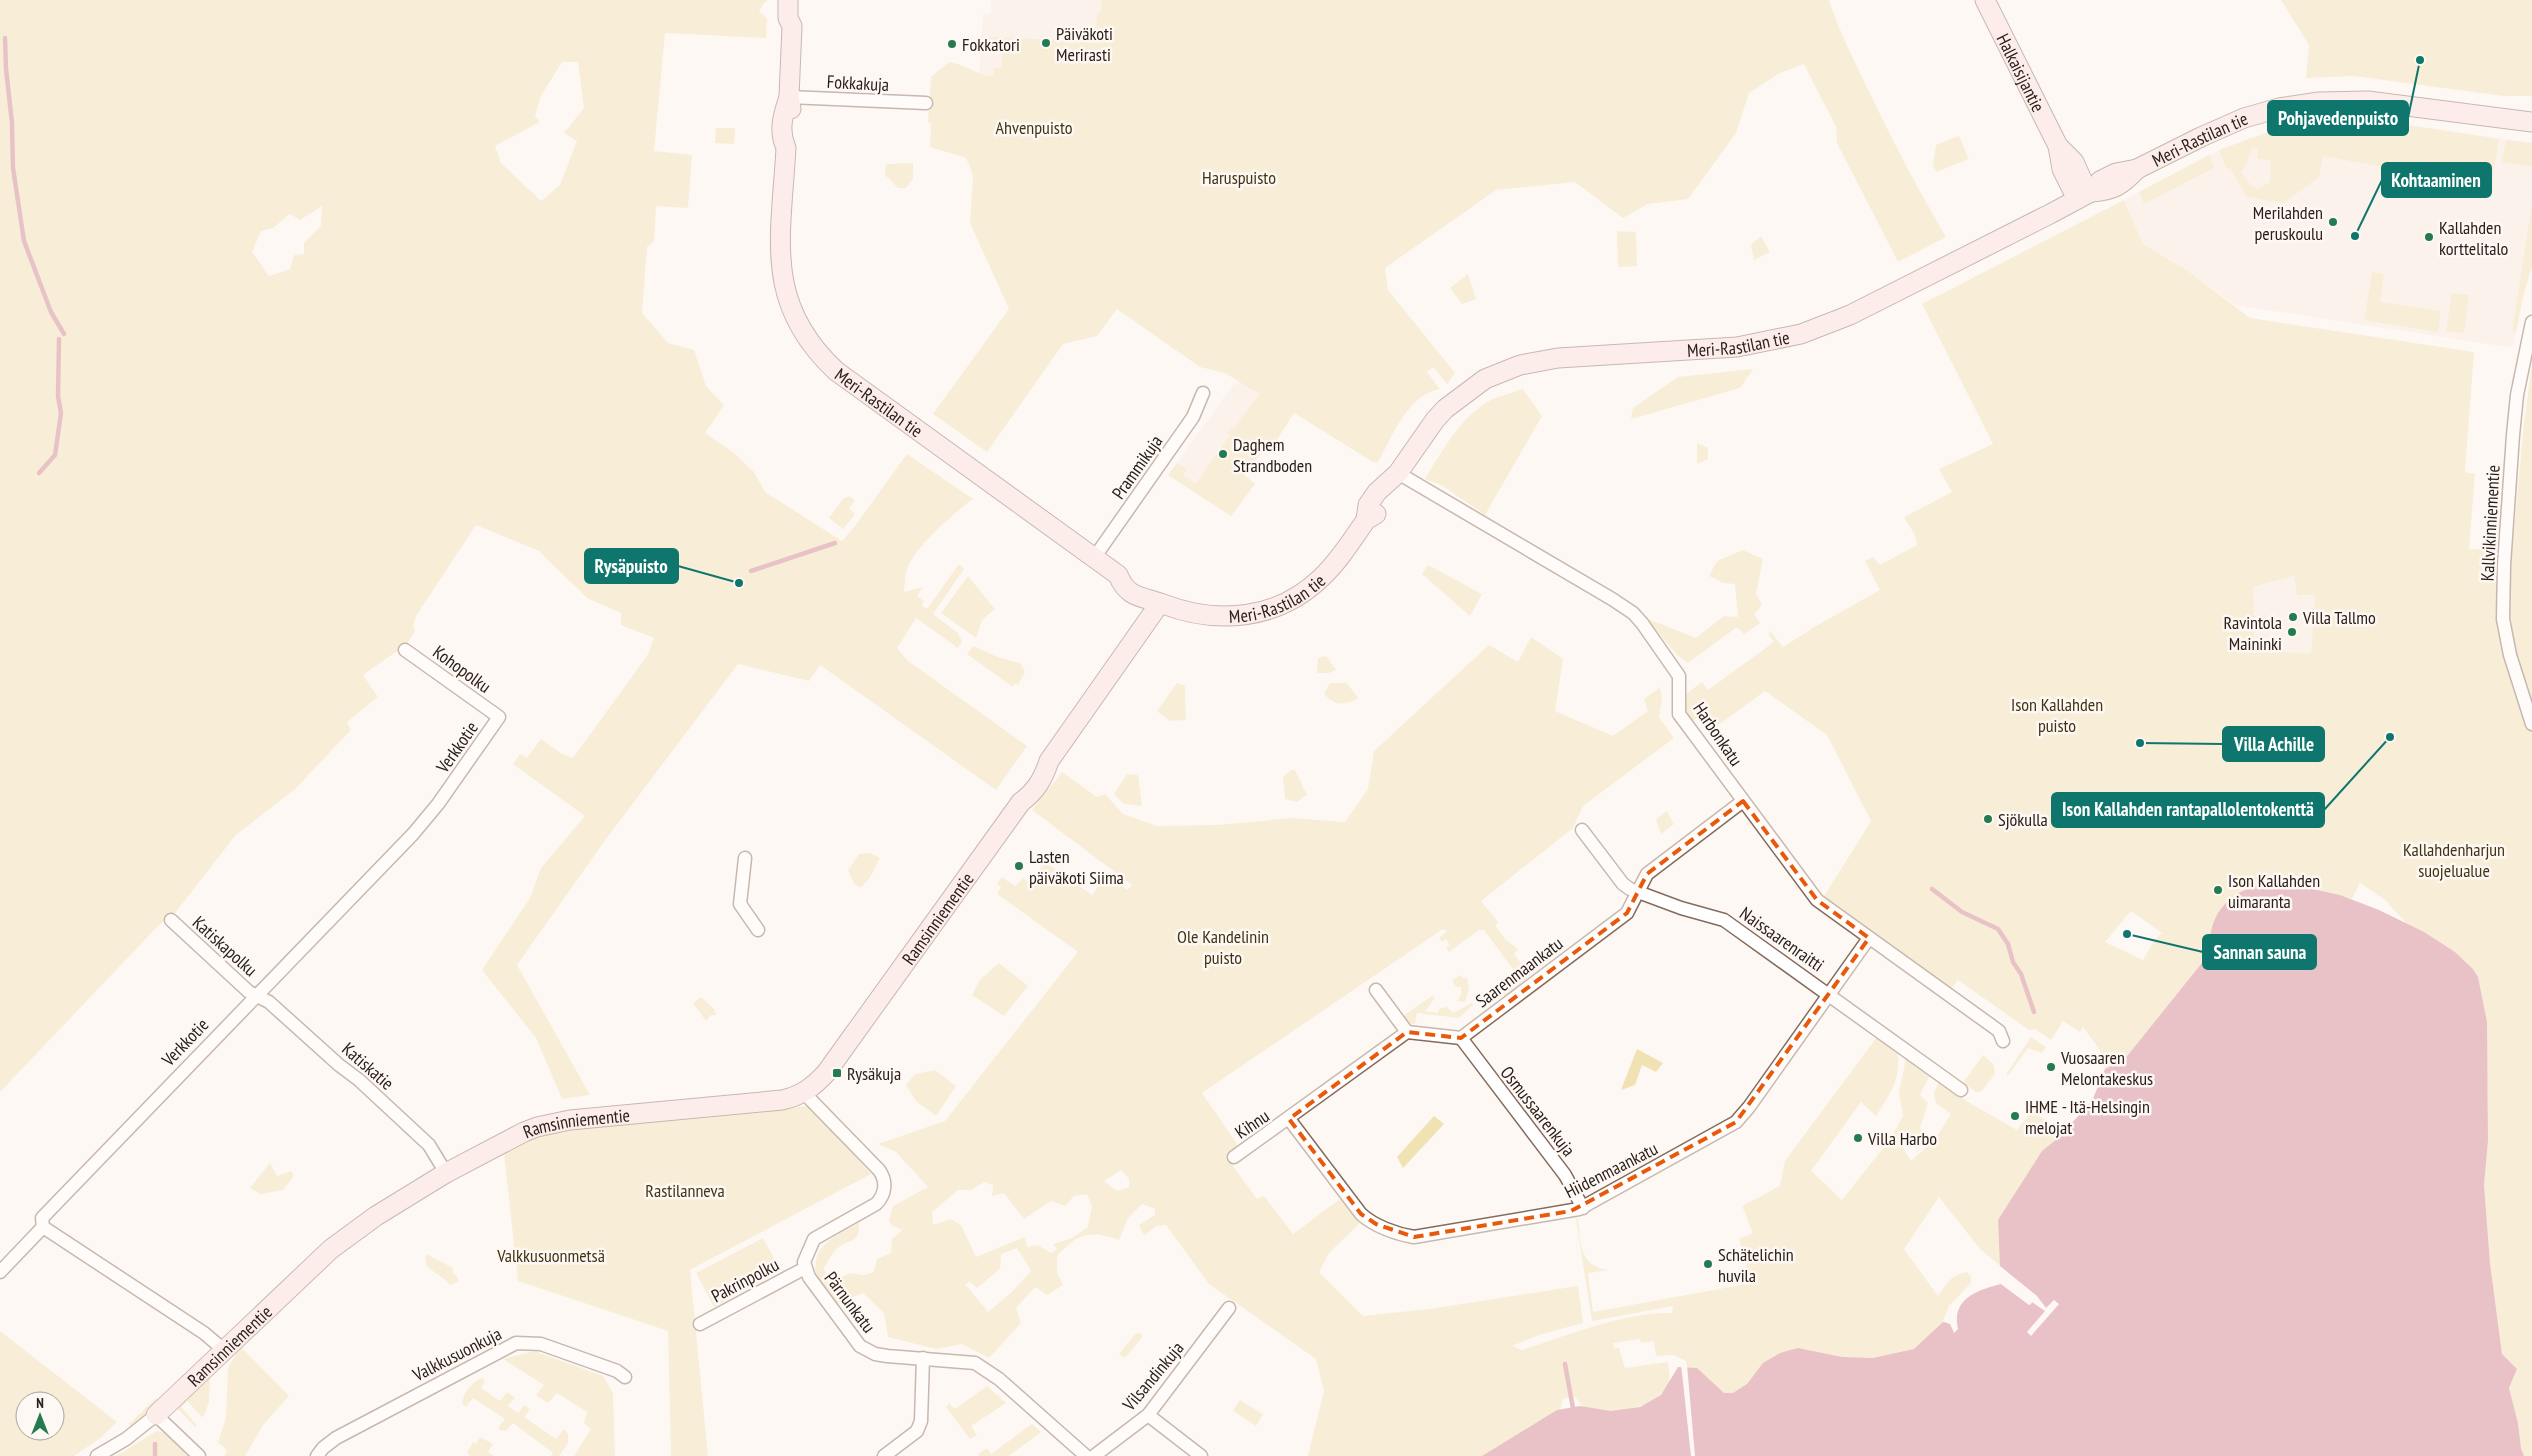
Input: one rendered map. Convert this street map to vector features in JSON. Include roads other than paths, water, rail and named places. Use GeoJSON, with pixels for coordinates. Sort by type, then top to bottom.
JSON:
{"type":"FeatureCollection","features":[{"type":"Feature","properties":{"kind":"street","name":"Meri-Rastilan tie"},"geometry":{"type":"LineString","coordinates":[[788,0],[788,18],[792,26],[789,97],[793,128],[792,136],[786,148],[780,268],[786,299],[807,340],[824,360],[849,381],[1118,575],[1129,576],[1143,585],[1160,603],[1191,614],[1209,616],[1246,615],[1278,606],[1297,597],[1323,576],[1366,520],[1368,505],[1372,498],[1398,473],[1435,420],[1468,391],[1503,371],[1533,362],[1558,358],[1711,350],[1785,339],[1850,315],[2089,191],[2116,173],[2137,169],[2244,118],[2279,108],[2343,101],[2391,103],[2532,122]]}},
{"type":"Feature","properties":{"kind":"street","name":"Meri-Rastilan tie"},"geometry":{"type":"LineString","coordinates":[[792,26],[798,18],[799,0]]}},
{"type":"Feature","properties":{"kind":"street","name":"Halkaisijantie"},"geometry":{"type":"LineString","coordinates":[[1985,0],[2058,146],[2062,169],[2089,191]]}},
{"type":"Feature","properties":{"kind":"street","name":"Fokkakuja"},"geometry":{"type":"LineString","coordinates":[[789,97],[926,104]]}},
{"type":"Feature","properties":{"kind":"street","name":"Kallvikinniementie"},"geometry":{"type":"LineString","coordinates":[[2532,322],[2517,395],[2504,555],[2503,610],[2510,655],[2532,724]]}},
{"type":"Feature","properties":{"kind":"street","name":"Prammikuja"},"geometry":{"type":"LineString","coordinates":[[1094,558],[1193,417],[1203,393]]}},
{"type":"Feature","properties":{"kind":"street","name":"Harbonkatu"},"geometry":{"type":"LineString","coordinates":[[1398,473],[1612,598],[1632,613],[1679,676],[1679,714],[1817,900],[1999,1031],[2003,1041]]}},
{"type":"Feature","properties":{"kind":"street","name":"Ramsinniementie"},"geometry":{"type":"LineString","coordinates":[[97,1456],[126,1439],[156,1415],[331,1248],[376,1216],[446,1173],[524,1132],[550,1124],[597,1117],[770,1102],[793,1098],[804,1093],[826,1073],[1021,802],[1024,787],[1034,771],[1049,761],[1160,603]]}},
{"type":"Feature","properties":{"kind":"street","name":"Kohopolku"},"geometry":{"type":"LineString","coordinates":[[405,650],[499,717]]}},
{"type":"Feature","properties":{"kind":"street","name":"Verkkotie"},"geometry":{"type":"LineString","coordinates":[[43,1227],[44,1214],[426,820],[499,717]]}},
{"type":"Feature","properties":{"kind":"street","name":"Saarenmaankatu"},"geometry":{"type":"LineString","coordinates":[[1461,1038],[1626,913],[1647,874],[1743,801]]}},
{"type":"Feature","properties":{"kind":"street","name":"Naissaarenraitti"},"geometry":{"type":"LineString","coordinates":[[1582,830],[1623,884],[1637,892],[1681,908],[1724,920],[1961,1090]]}},
{"type":"Feature","properties":{"kind":"street"},"geometry":{"type":"LineString","coordinates":[[745,858],[740,904],[758,930]]}},
{"type":"Feature","properties":{"kind":"street","name":"Katiskapolku"},"geometry":{"type":"LineString","coordinates":[[171,920],[250,992],[258,994]]}},
{"type":"Feature","properties":{"kind":"street","name":"Hiidenmaankatu"},"geometry":{"type":"LineString","coordinates":[[1290,1119],[1361,1214],[1376,1224],[1405,1236],[1414,1237],[1565,1213],[1583,1208],[1736,1122],[1749,1107],[1869,938]]}},
{"type":"Feature","properties":{"kind":"street"},"geometry":{"type":"LineString","coordinates":[[1376,990],[1407,1032]]}},
{"type":"Feature","properties":{"kind":"street","name":"Katiskatie"},"geometry":{"type":"LineString","coordinates":[[258,994],[359,1080],[425,1140],[446,1173]]}},
{"type":"Feature","properties":{"kind":"street"},"geometry":{"type":"LineString","coordinates":[[1290,1119],[1407,1032],[1461,1038]]}},
{"type":"Feature","properties":{"kind":"street","name":"Osmussaarenkuja"},"geometry":{"type":"LineString","coordinates":[[1461,1038],[1565,1175],[1583,1208]]}},
{"type":"Feature","properties":{"kind":"street","name":"Pärnunkatu"},"geometry":{"type":"LineString","coordinates":[[804,1093],[879,1170],[884,1181],[882,1198],[876,1204],[814,1238],[806,1255],[805,1268],[816,1287],[860,1346],[875,1354],[975,1364],[999,1379],[1086,1456]]}},
{"type":"Feature","properties":{"kind":"street","name":"Kihnu"},"geometry":{"type":"LineString","coordinates":[[1234,1157],[1290,1119]]}},
{"type":"Feature","properties":{"kind":"street"},"geometry":{"type":"LineString","coordinates":[[0,1272],[43,1227],[204,1333],[224,1350]]}},
{"type":"Feature","properties":{"kind":"street","name":"Pakrinpolku"},"geometry":{"type":"LineString","coordinates":[[700,1324],[805,1268]]}},
{"type":"Feature","properties":{"kind":"street","name":"Vilsandinkuja"},"geometry":{"type":"LineString","coordinates":[[1094,1456],[1148,1415],[1229,1308]]}},
{"type":"Feature","properties":{"kind":"street","name":"Valkkusuonkuja"},"geometry":{"type":"LineString","coordinates":[[316,1456],[336,1438],[516,1343],[541,1344],[617,1371],[625,1377]]}},
{"type":"Feature","properties":{"kind":"street"},"geometry":{"type":"LineString","coordinates":[[884,1456],[917,1431],[921,1421],[924,1358]]}},
{"type":"Feature","properties":{"kind":"street"},"geometry":{"type":"LineString","coordinates":[[156,1415],[200,1456]]}},
{"type":"Feature","properties":{"kind":"street"},"geometry":{"type":"LineString","coordinates":[[1148,1415],[1201,1456]]}},
{"type":"Feature","properties":{"kind":"waterway"},"geometry":{"type":"LineString","coordinates":[[5,38],[6,69],[12,123],[13,168],[24,241],[51,312],[64,334]]}},
{"type":"Feature","properties":{"kind":"waterway"},"geometry":{"type":"LineString","coordinates":[[39,473],[55,455],[61,413],[58,396],[59,339]]}},
{"type":"Feature","properties":{"kind":"waterway"},"geometry":{"type":"LineString","coordinates":[[751,571],[835,543]]}},
{"type":"Feature","properties":{"kind":"waterway"},"geometry":{"type":"LineString","coordinates":[[1932,889],[1962,912],[1998,929],[2008,944],[2013,962],[2021,974],[2034,1012]]}},
{"type":"Feature","properties":{"kind":"waterway"},"geometry":{"type":"LineString","coordinates":[[1565,1364],[1573,1408]]}},
{"type":"Feature","properties":{"kind":"waterway"},"geometry":{"type":"LineString","coordinates":[[155,1444],[155,1456]]}},
{"type":"Feature","properties":{"kind":"place","name":"Päiväkoti Merirasti"},"geometry":{"type":"Point","coordinates":[1046,43]}},
{"type":"Feature","properties":{"kind":"place","name":"Fokkatori"},"geometry":{"type":"Point","coordinates":[952,44]}},
{"type":"Feature","properties":{"kind":"place","name":"Pohjavedenpuisto"},"geometry":{"type":"Point","coordinates":[2420,60]}},
{"type":"Feature","properties":{"kind":"place","name":"Merilahden peruskoulu"},"geometry":{"type":"Point","coordinates":[2333,222]}},
{"type":"Feature","properties":{"kind":"place","name":"Kohtaaminen"},"geometry":{"type":"Point","coordinates":[2355,236]}},
{"type":"Feature","properties":{"kind":"place","name":"Kallahden korttelitalo"},"geometry":{"type":"Point","coordinates":[2429,237]}},
{"type":"Feature","properties":{"kind":"place","name":"Daghem Strandboden"},"geometry":{"type":"Point","coordinates":[1223,454]}},
{"type":"Feature","properties":{"kind":"place","name":"Rysäpuisto"},"geometry":{"type":"Point","coordinates":[739,583]}},
{"type":"Feature","properties":{"kind":"place","name":"Villa Tallmo"},"geometry":{"type":"Point","coordinates":[2293,617]}},
{"type":"Feature","properties":{"kind":"place","name":"Ravintola Maininki"},"geometry":{"type":"Point","coordinates":[2292,632]}},
{"type":"Feature","properties":{"kind":"place","name":"Ison Kallahden rantapallolentokenttä"},"geometry":{"type":"Point","coordinates":[2390,737]}},
{"type":"Feature","properties":{"kind":"place","name":"Villa Achille"},"geometry":{"type":"Point","coordinates":[2140,743]}},
{"type":"Feature","properties":{"kind":"place","name":"Sjökulla"},"geometry":{"type":"Point","coordinates":[1988,819]}},
{"type":"Feature","properties":{"kind":"place","name":"Lasten päiväkoti Siima"},"geometry":{"type":"Point","coordinates":[1019,866]}},
{"type":"Feature","properties":{"kind":"place","name":"Ison Kallahden uimaranta"},"geometry":{"type":"Point","coordinates":[2218,890]}},
{"type":"Feature","properties":{"kind":"place","name":"Sannan sauna"},"geometry":{"type":"Point","coordinates":[2127,934]}},
{"type":"Feature","properties":{"kind":"place","name":"Vuosaaren Melontakeskus"},"geometry":{"type":"Point","coordinates":[2051,1067]}},
{"type":"Feature","properties":{"kind":"place","name":"Rysäkuja"},"geometry":{"type":"Point","coordinates":[837,1073]}},
{"type":"Feature","properties":{"kind":"place","name":"IHME - Itä-Helsingin melojat"},"geometry":{"type":"Point","coordinates":[2015,1116]}},
{"type":"Feature","properties":{"kind":"place","name":"Villa Harbo"},"geometry":{"type":"Point","coordinates":[1858,1138]}},
{"type":"Feature","properties":{"kind":"place","name":"Schätelichin huvila"},"geometry":{"type":"Point","coordinates":[1708,1264]}},
{"type":"Feature","properties":{"kind":"park label","name":"Ahvenpuisto"},"geometry":{"type":"Point","coordinates":[1034,127]}},
{"type":"Feature","properties":{"kind":"park label","name":"Haruspuisto"},"geometry":{"type":"Point","coordinates":[1239,177]}},
{"type":"Feature","properties":{"kind":"park label","name":"Ison Kallahden puisto"},"geometry":{"type":"Point","coordinates":[2057,714]}},
{"type":"Feature","properties":{"kind":"park label","name":"Kallahdenharjun suojelualue"},"geometry":{"type":"Point","coordinates":[2454,860]}},
{"type":"Feature","properties":{"kind":"park label","name":"Ole Kandelinin puisto"},"geometry":{"type":"Point","coordinates":[1223,946]}},
{"type":"Feature","properties":{"kind":"park label","name":"Rastilanneva"},"geometry":{"type":"Point","coordinates":[685,1190]}},
{"type":"Feature","properties":{"kind":"park label","name":"Valkkusuonmetsä"},"geometry":{"type":"Point","coordinates":[551,1255]}}]}
